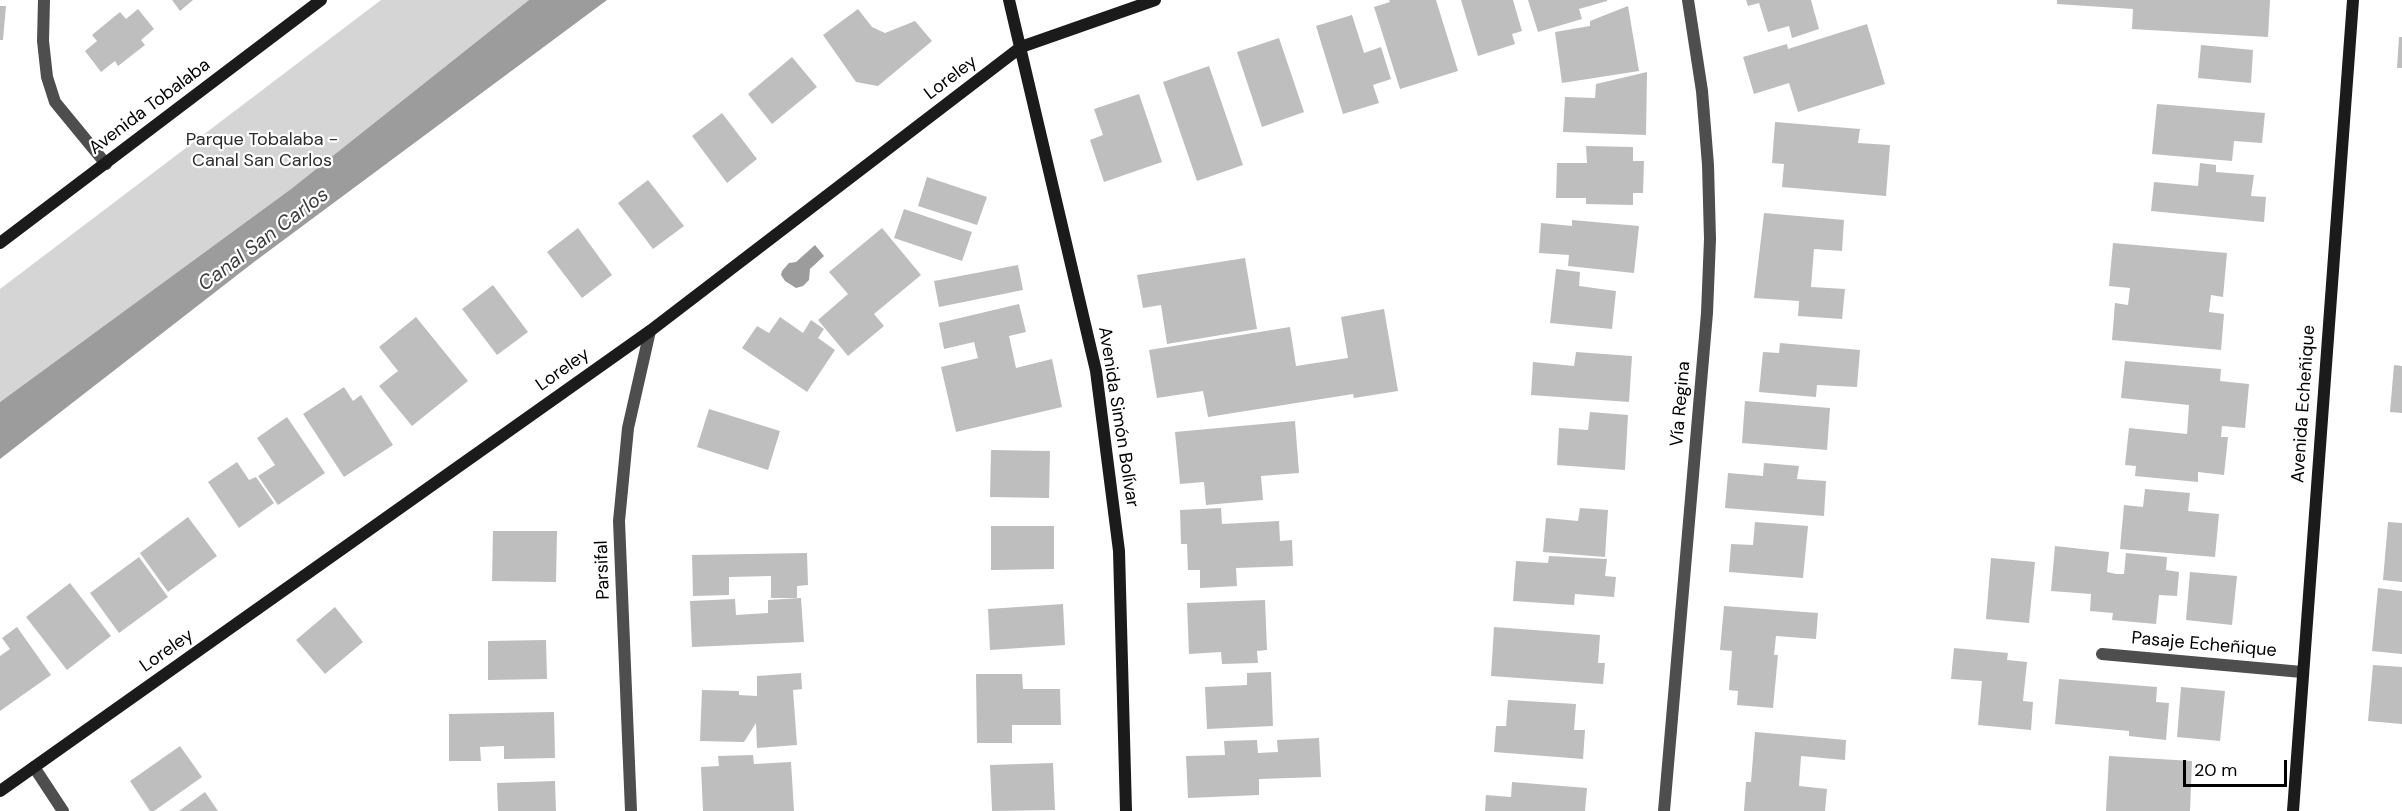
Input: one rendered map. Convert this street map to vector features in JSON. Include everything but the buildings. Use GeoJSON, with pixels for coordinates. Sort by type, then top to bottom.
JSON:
{"type":"FeatureCollection","features":[{"type":"Feature","properties":{"kind":"street"},"geometry":{"type":"LineString","coordinates":[[44,0],[43,41],[47,77],[55,102],[106,164]]}},
{"type":"Feature","properties":{"kind":"street","name":"Avenida Tobalaba"},"geometry":{"type":"LineString","coordinates":[[0,243],[321,0]]}},
{"type":"Feature","properties":{"kind":"street","name":"Avenida Simón Bolívar"},"geometry":{"type":"LineString","coordinates":[[1010,0],[1096,371],[1108,452],[1119,551],[1125,811]]}},
{"type":"Feature","properties":{"kind":"street","name":"Loreley"},"geometry":{"type":"LineString","coordinates":[[0,792],[650,331],[1021,47],[1155,0]]}},
{"type":"Feature","properties":{"kind":"street","name":"Vía Regina"},"geometry":{"type":"LineString","coordinates":[[1664,811],[1707,313],[1709,249],[1707,154],[1702,91],[1688,0]]}},
{"type":"Feature","properties":{"kind":"street","name":"Avenida Echeñique"},"geometry":{"type":"LineString","coordinates":[[2293,811],[2353,0]]}},
{"type":"Feature","properties":{"kind":"street","name":"Parsifal"},"geometry":{"type":"LineString","coordinates":[[631,811],[619,521],[628,428],[650,331]]}},
{"type":"Feature","properties":{"kind":"street","name":"Pasaje Echeñique"},"geometry":{"type":"LineString","coordinates":[[2102,654],[2302,672]]}},
{"type":"Feature","properties":{"kind":"street"},"geometry":{"type":"LineString","coordinates":[[34,767],[63,811]]}},
{"type":"Feature","properties":{"kind":"green space","name":"Parque Tobalaba - Canal San Carlos"},"geometry":{"type":"Polygon","coordinates":[[[381,0],[529,0],[291,189],[0,402],[0,289],[381,0]]]}},
{"type":"Feature","properties":{"kind":"water","name":"Canal San Carlos"},"geometry":{"type":"Polygon","coordinates":[[[529,0],[607,0],[254,262],[0,459],[0,402],[291,189],[529,0]]]}},
{"type":"Feature","properties":{"kind":"water"},"geometry":{"type":"Polygon","coordinates":[[[815,245],[824,256],[810,269],[809,280],[803,286],[796,288],[785,281],[781,275],[782,271],[789,263],[796,262],[815,245]]]}}]}
